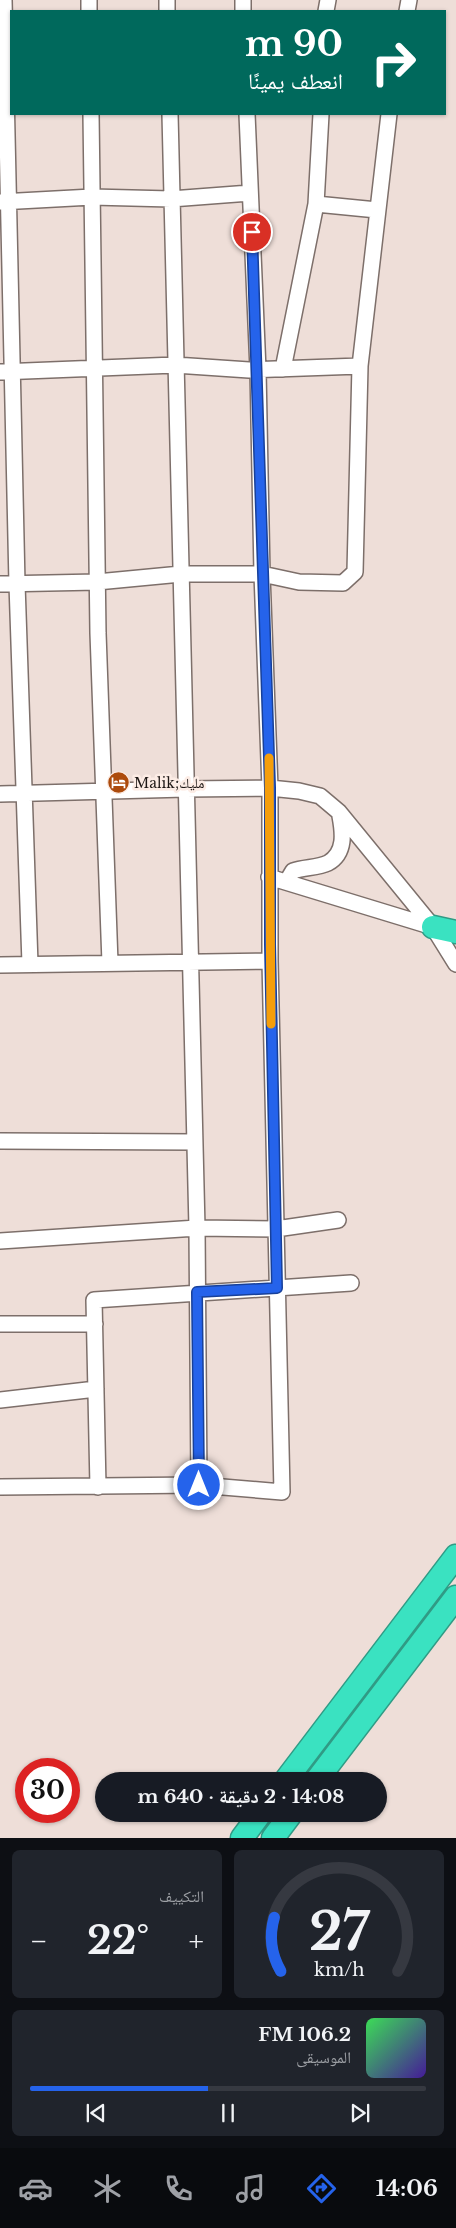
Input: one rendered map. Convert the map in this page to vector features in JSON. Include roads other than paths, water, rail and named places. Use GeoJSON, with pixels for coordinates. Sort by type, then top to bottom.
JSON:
{"type":"FeatureCollection","features":[{"type":"Feature","properties":{"kind":"highway"},"geometry":{"type":"LineString","coordinates":[[433,927],[456,932]]}},
{"type":"Feature","properties":{"kind":"highway"},"geometry":{"type":"LineString","coordinates":[[292,1772],[456,1556]]}},
{"type":"Feature","properties":{"kind":"highway"},"geometry":{"type":"LineString","coordinates":[[323,1772],[456,1596]]}},
{"type":"Feature","properties":{"kind":"highway"},"geometry":{"type":"LineString","coordinates":[[242,1838],[254,1822]]}},
{"type":"Feature","properties":{"kind":"highway"},"geometry":{"type":"LineString","coordinates":[[273,1838],[285,1822]]}},
{"type":"Feature","properties":{"kind":"street"},"geometry":{"type":"LineString","coordinates":[[4,0],[6,112],[4,202],[7,372],[17,584],[30,964]]}},
{"type":"Feature","properties":{"kind":"street"},"geometry":{"type":"LineString","coordinates":[[91,115],[97,582],[110,963]]}},
{"type":"Feature","properties":{"kind":"street"},"geometry":{"type":"LineString","coordinates":[[170,115],[196,1228],[199,1485]]}},
{"type":"Feature","properties":{"kind":"street"},"geometry":{"type":"LineString","coordinates":[[0,1487],[199,1485],[282,1492],[270,960],[270,788],[262,574],[258,370],[247,115]]}},
{"type":"Feature","properties":{"kind":"street"},"geometry":{"type":"LineString","coordinates":[[284,369],[316,204],[320,115]]}},
{"type":"Feature","properties":{"kind":"street"},"geometry":{"type":"LineString","coordinates":[[0,584],[97,582],[180,574],[262,574],[299,582],[343,583],[355,572],[360,366],[389,115]]}},
{"type":"Feature","properties":{"kind":"street"},"geometry":{"type":"LineString","coordinates":[[4,202],[92,197],[171,199],[250,193]]}},
{"type":"Feature","properties":{"kind":"street"},"geometry":{"type":"LineString","coordinates":[[316,204],[377,210]]}},
{"type":"Feature","properties":{"kind":"street"},"geometry":{"type":"LineString","coordinates":[[7,372],[175,365],[258,370],[360,366]]}},
{"type":"Feature","properties":{"kind":"street"},"geometry":{"type":"LineString","coordinates":[[0,794],[270,788],[299,791],[320,796],[339,812],[433,927],[456,964]]}},
{"type":"Feature","properties":{"kind":"street"},"geometry":{"type":"LineString","coordinates":[[287,882],[293,871],[328,862],[336,856],[342,844],[344,832],[339,812]]}},
{"type":"Feature","properties":{"kind":"street"},"geometry":{"type":"LineString","coordinates":[[269,878],[433,927]]}},
{"type":"Feature","properties":{"kind":"street"},"geometry":{"type":"LineString","coordinates":[[0,965],[270,960]]}},
{"type":"Feature","properties":{"kind":"street"},"geometry":{"type":"LineString","coordinates":[[0,1141],[194,1142]]}},
{"type":"Feature","properties":{"kind":"street"},"geometry":{"type":"LineString","coordinates":[[0,1241],[196,1228],[276,1229],[338,1220]]}},
{"type":"Feature","properties":{"kind":"street"},"geometry":{"type":"LineString","coordinates":[[98,1487],[94,1300],[351,1283]]}},
{"type":"Feature","properties":{"kind":"street"},"geometry":{"type":"LineString","coordinates":[[0,1324],[95,1324]]}},
{"type":"Feature","properties":{"kind":"street"},"geometry":{"type":"LineString","coordinates":[[0,1400],[96,1389]]}},
{"type":"Feature","properties":{"kind":"place","name":"Malik;مليك"},"geometry":{"type":"Point","coordinates":[118,783]}}]}
